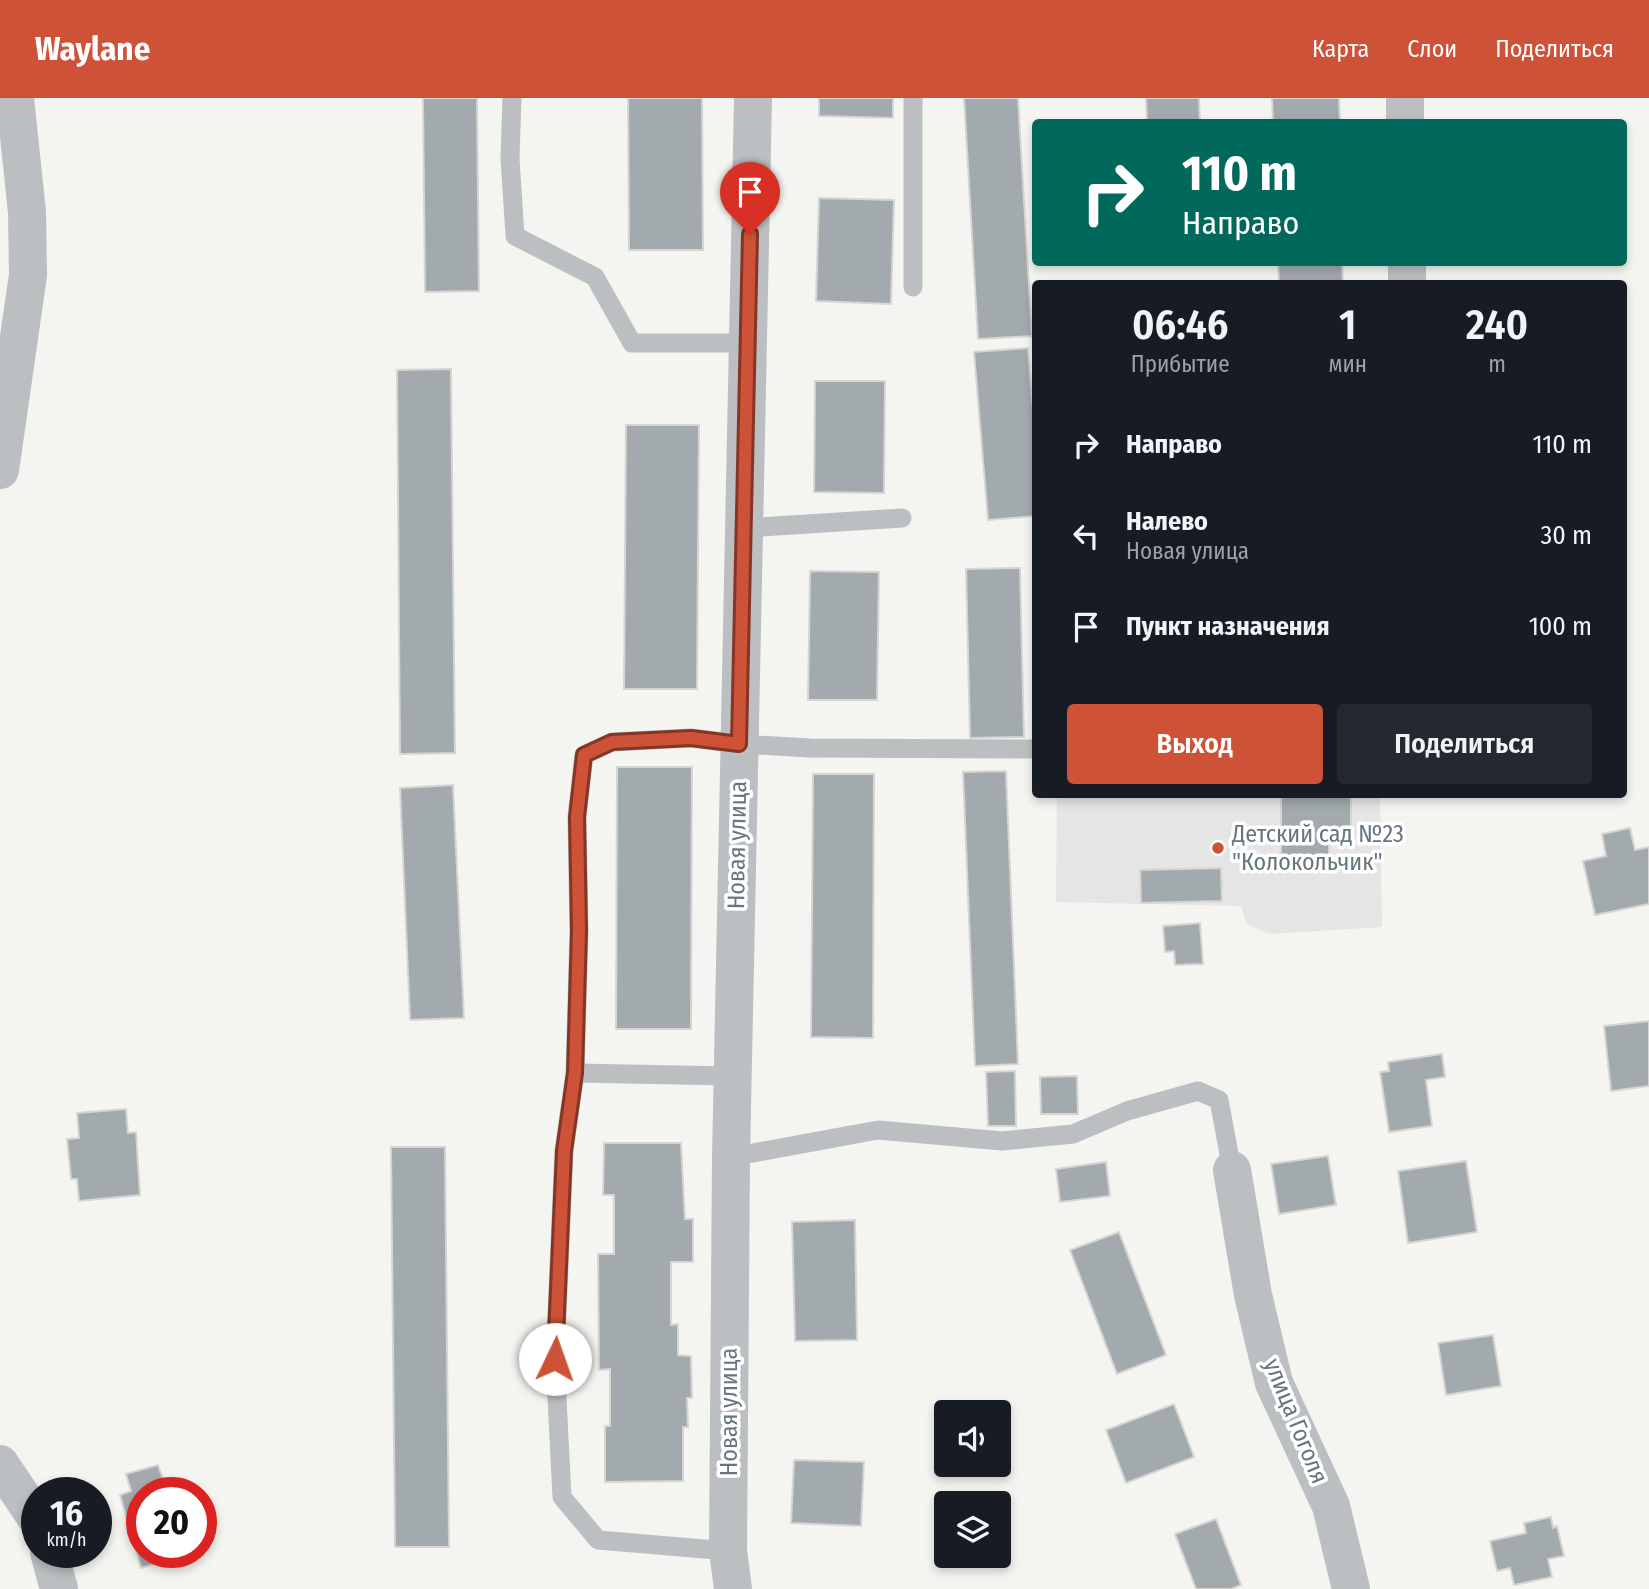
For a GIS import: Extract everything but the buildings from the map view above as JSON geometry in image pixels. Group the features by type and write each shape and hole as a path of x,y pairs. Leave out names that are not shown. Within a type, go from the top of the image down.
{"street":[{"path":"0,470 29,275 27,212 15,98"},
{"name":"Новая улица","path":"733,1589 728,1550 731,1157 753,98"},
{"path":"1405,98 1405,119"},
{"name":"улица Гоголя","path":"1231,1170 1254,1295 1274,1383 1331,1506 1351,1589"},
{"path":"0,1464 21,1495"},
{"path":"54,1568 59,1589"}],"lane":[{"path":"512,98 510,158 515,236 595,277 632,343 748,343"},
{"path":"913,98 913,287"},
{"path":"744,528 902,518"},
{"path":"728,1550 598,1540 562,1497 555,1359 564,1151 575,1073 579,931 577,817 584,755 612,742 691,738 810,748 1032,749"},
{"path":"575,1073 733,1076"},
{"path":"731,1157 878,1130 1002,1141 1073,1134 1127,1111 1198,1091 1219,1100 1231,1170"}],"shaded area":[{"name":"Детский сад №23 \"Колокольчик\"","path":"1057,798 1380,798 1382,927 1268,934 1246,923 1241,906 1056,902"}],"place":[{"name":"Детский сад №23 \"Колокольчик\"","path":"1218,848"}],"route":[{"path":"555,1359 564,1151 575,1073 579,931 577,817 584,755 612,742 691,738 739,744 750,234"}]}
